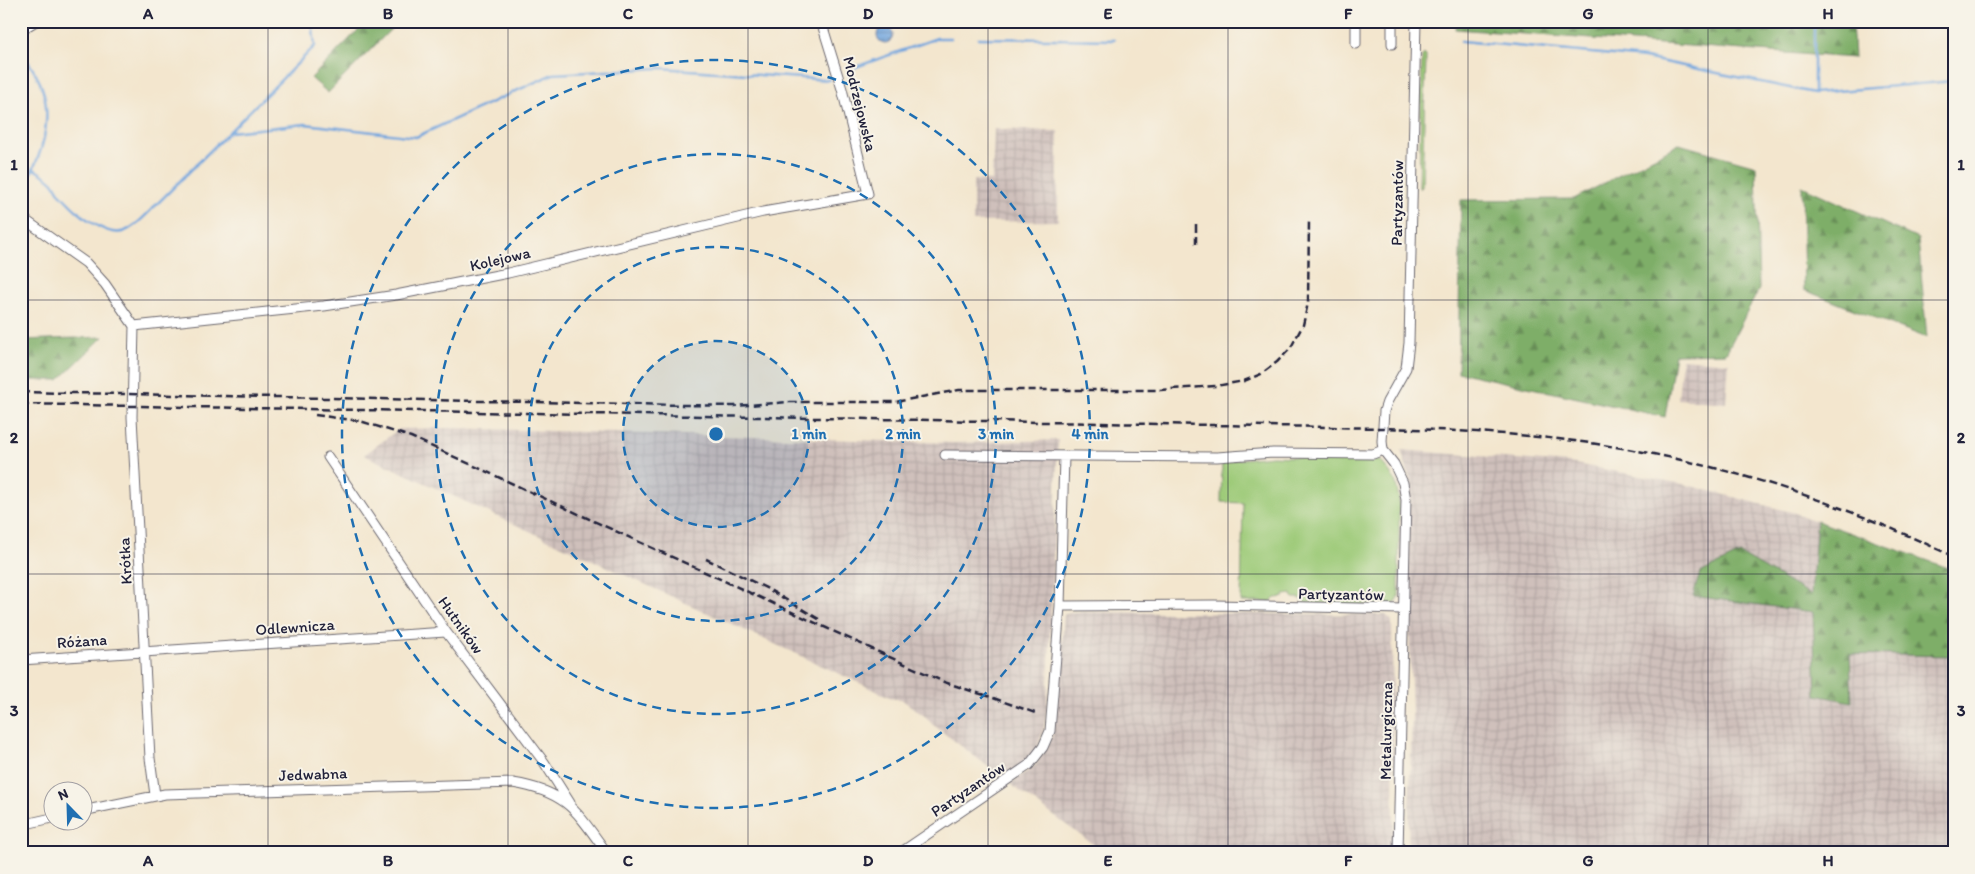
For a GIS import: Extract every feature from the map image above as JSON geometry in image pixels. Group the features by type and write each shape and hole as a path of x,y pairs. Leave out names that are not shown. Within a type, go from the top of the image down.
{"street":[{"path":"21,30 36,21"},
{"name":"Modrzejowska","path":"822,21 842,89 868,194"},
{"path":"1356,21 1356,44"},
{"path":"1392,21 1392,44"},
{"name":"Partyzantów","path":"900,853 1029,765 1042,747 1050,731 1060,606 1403,609 1406,500 1403,483 1394,464 1383,450 1384,411 1406,368 1409,343 1416,21"},
{"name":"Kolejowa","path":"134,326 324,306 396,295 508,273 763,212 868,194"},
{"path":"21,217 92,269 105,284 134,326"},
{"name":"Krótka","path":"134,326 132,417 150,758 155,796"},
{"path":"945,455 1217,457 1273,453 1373,454 1383,450"},
{"path":"1060,606 1064,456"},
{"name":"Hutników","path":"328,457 446,632 544,762 573,808"},
{"name":"Metalurgiczna","path":"1398,853 1403,609"},
{"name":"Odlewnicza","path":"145,652 446,632"},
{"name":"Różana","path":"21,660 145,652"},
{"name":"Jedwabna","path":"92,809 155,796 504,783 524,785 545,791 561,798 573,808"},
{"path":"573,808 607,853"},
{"path":"21,825 42,820"}],"shaded area":[{"path":"994,129 1058,131 1058,221 973,222 973,180 992,181"},
{"path":"1682,359 1729,363 1726,403 1678,399"},
{"path":"450,428 955,443 1058,440 1047,706 1044,727 1037,749 1017,769 1003,779 901,699 894,699 364,455 399,429"},
{"path":"1401,450 1570,463 1683,484 1795,513 1919,561 1954,580 1954,853 1408,853 1412,714 1408,590 1410,479"},
{"path":"1069,612 1386,615 1392,621 1394,853 1105,853 1010,784 1036,765 1052,739 1057,706 1064,615"}],"green space":[{"path":"367,21 399,21 328,93 311,78"},
{"path":"1456,21 1852,21 1854,58 1455,29"},
{"path":"1424,54 1426,56 1422,187 1420,189 1422,57"},
{"path":"1679,144 1756,166 1759,289 1726,353 1675,354 1665,417 1458,372 1461,200 1574,199"},
{"path":"1802,186 1918,239 1927,338 1804,290"},
{"path":"103,337 59,380 21,380 21,340"},
{"path":"1273,456 1381,461 1395,480 1399,498 1399,596 1397,602 1390,605 1305,603 1300,598 1293,598 1292,594 1275,598 1271,602 1241,602 1243,503 1221,502 1222,461"},
{"path":"1817,521 1954,570 1954,656 1850,654 1852,702 1816,695 1813,612 1693,596 1700,573 1740,554 1811,595"}],"water":[{"path":"882,27 888,27 893,32 891,41 882,43 877,38 877,32"}],"waterway":[{"path":"34,169 51,181 62,196 92,223 109,231 117,232 129,229 144,217 315,46 312,21"},
{"path":"1814,21 1814,92"},
{"path":"853,68 937,38 951,38"},
{"path":"978,38 1114,40"},
{"path":"1461,41 1645,58 1814,93 1954,81"},
{"path":"21,51 40,83 46,108 46,128 38,158 21,186"},
{"path":"230,132 305,124 416,137 553,74 660,68 830,80"}],"railway":[{"path":"1196,220 1196,244"},
{"path":"21,392 735,406 789,402 895,402 959,390 1159,390 1216,386 1244,381 1261,374 1290,349 1303,325 1308,303 1309,220"},
{"path":"21,404 1383,428 1503,434 1551,438 1624,448 1722,470 1817,499 1909,536 1954,557"},
{"path":"315,415 360,421 411,437 944,682 987,696"},
{"path":"706,559 768,589 822,621"},
{"path":"982,694 1038,714"}]}
